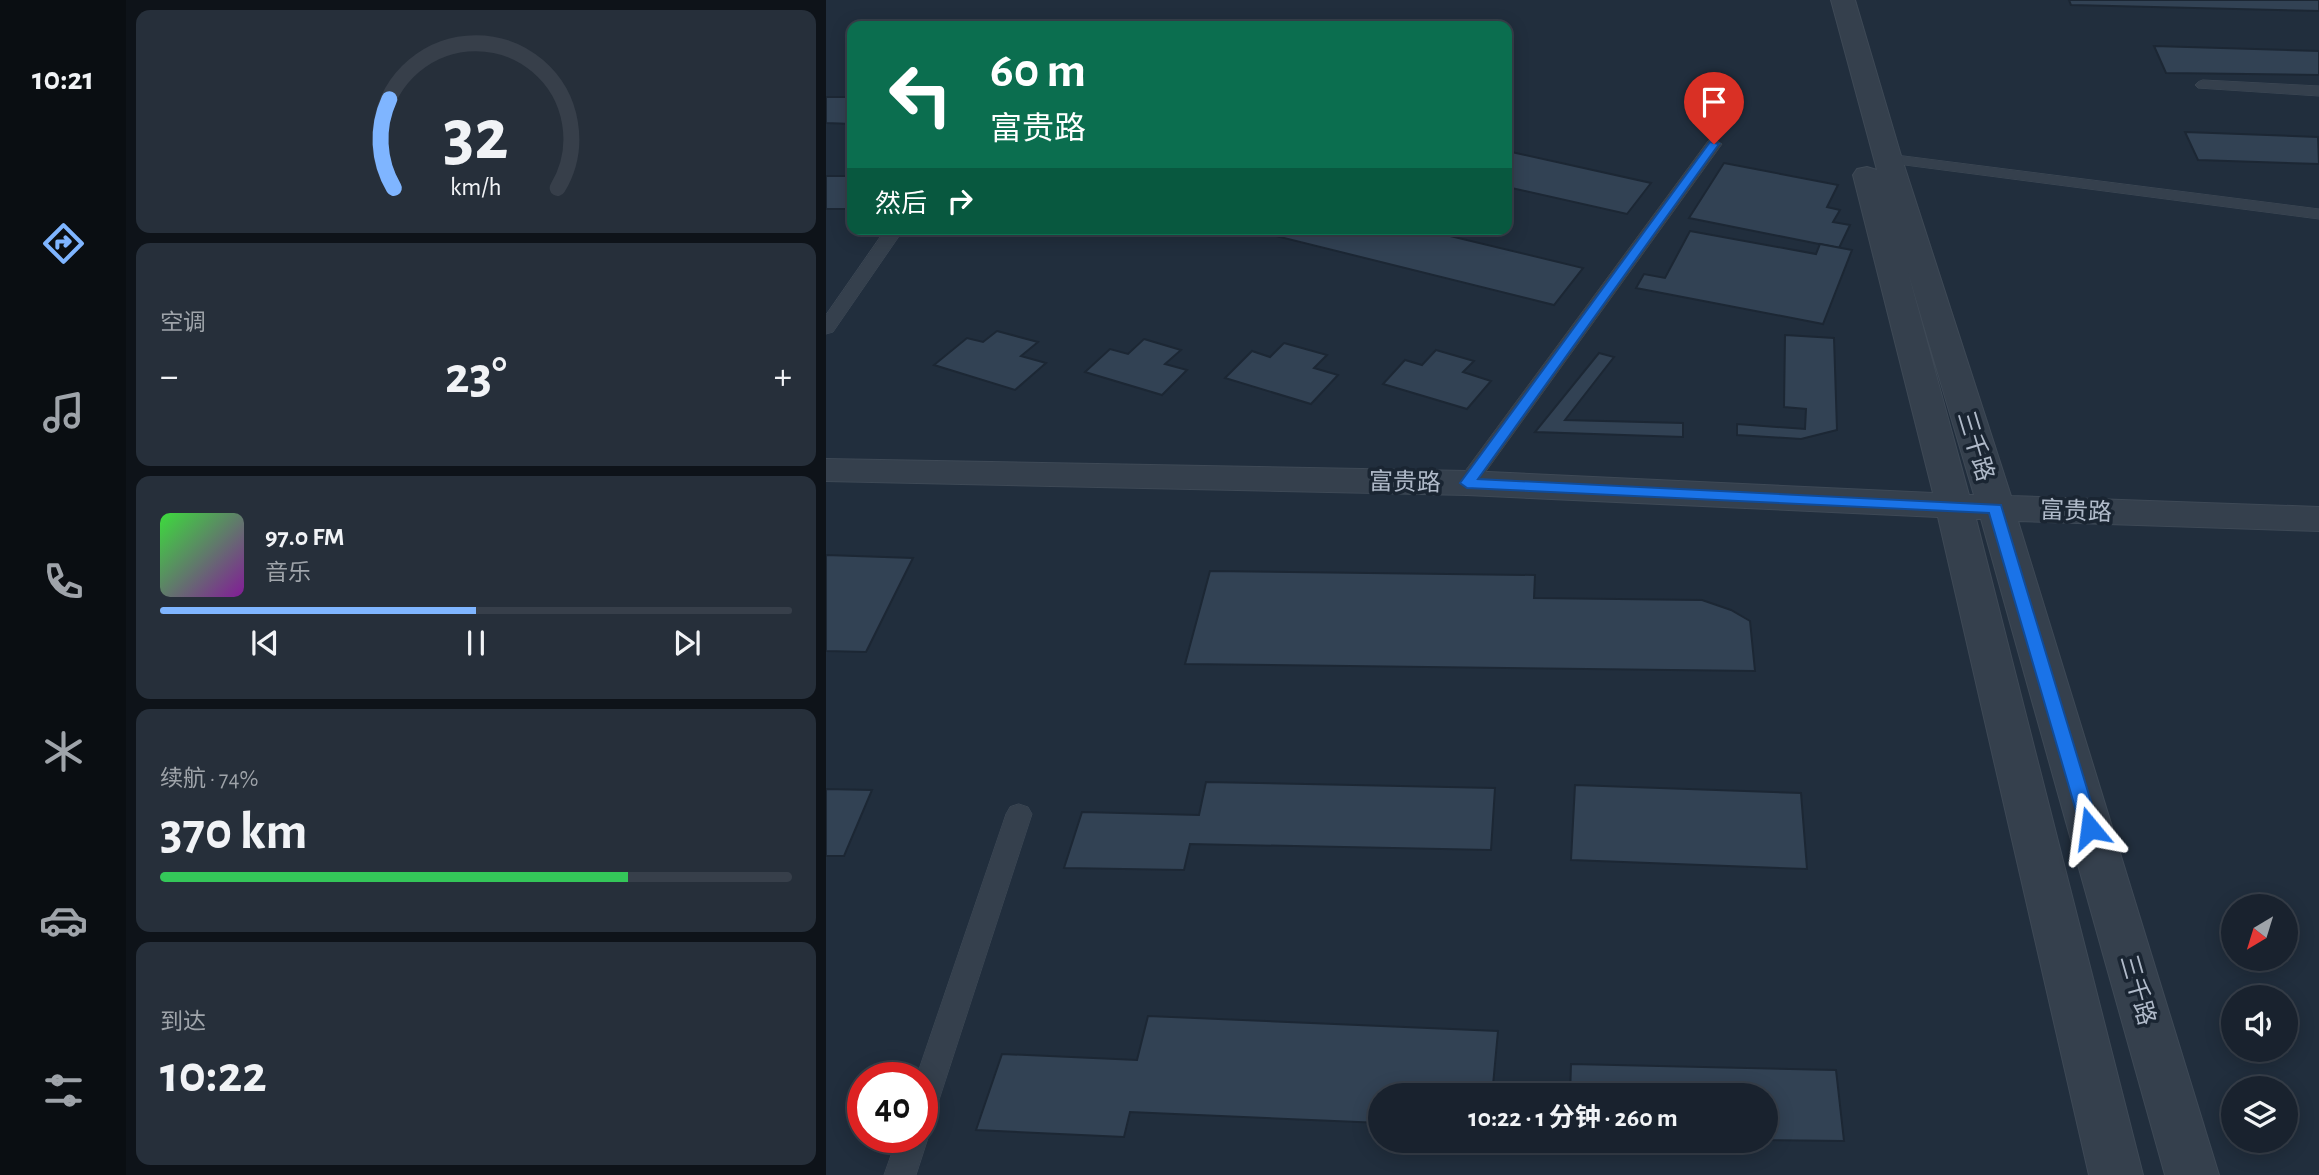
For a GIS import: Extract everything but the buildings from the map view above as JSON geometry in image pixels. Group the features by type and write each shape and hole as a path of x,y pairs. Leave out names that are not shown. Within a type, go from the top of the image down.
{"street":[{"name":"三千路","path":"1821,0 1954,506 2116,1175"},
{"name":"三千路","path":"1843,0 1888,159 1996,508 2192,1175"},
{"name":"富贵路","path":"826,470 1467,483 1996,508 2319,519"}],"lane":[{"path":"2203,85 2319,91"},
{"path":"1467,483 1714,144"},
{"path":"1888,159 2319,214"},
{"path":"826,328 891,235"},
{"path":"937,1062 1019,814"},
{"path":"900,1175 907,1153"}],"route":[{"path":"1714,144 1467,483 1996,508 2090,828"}]}
